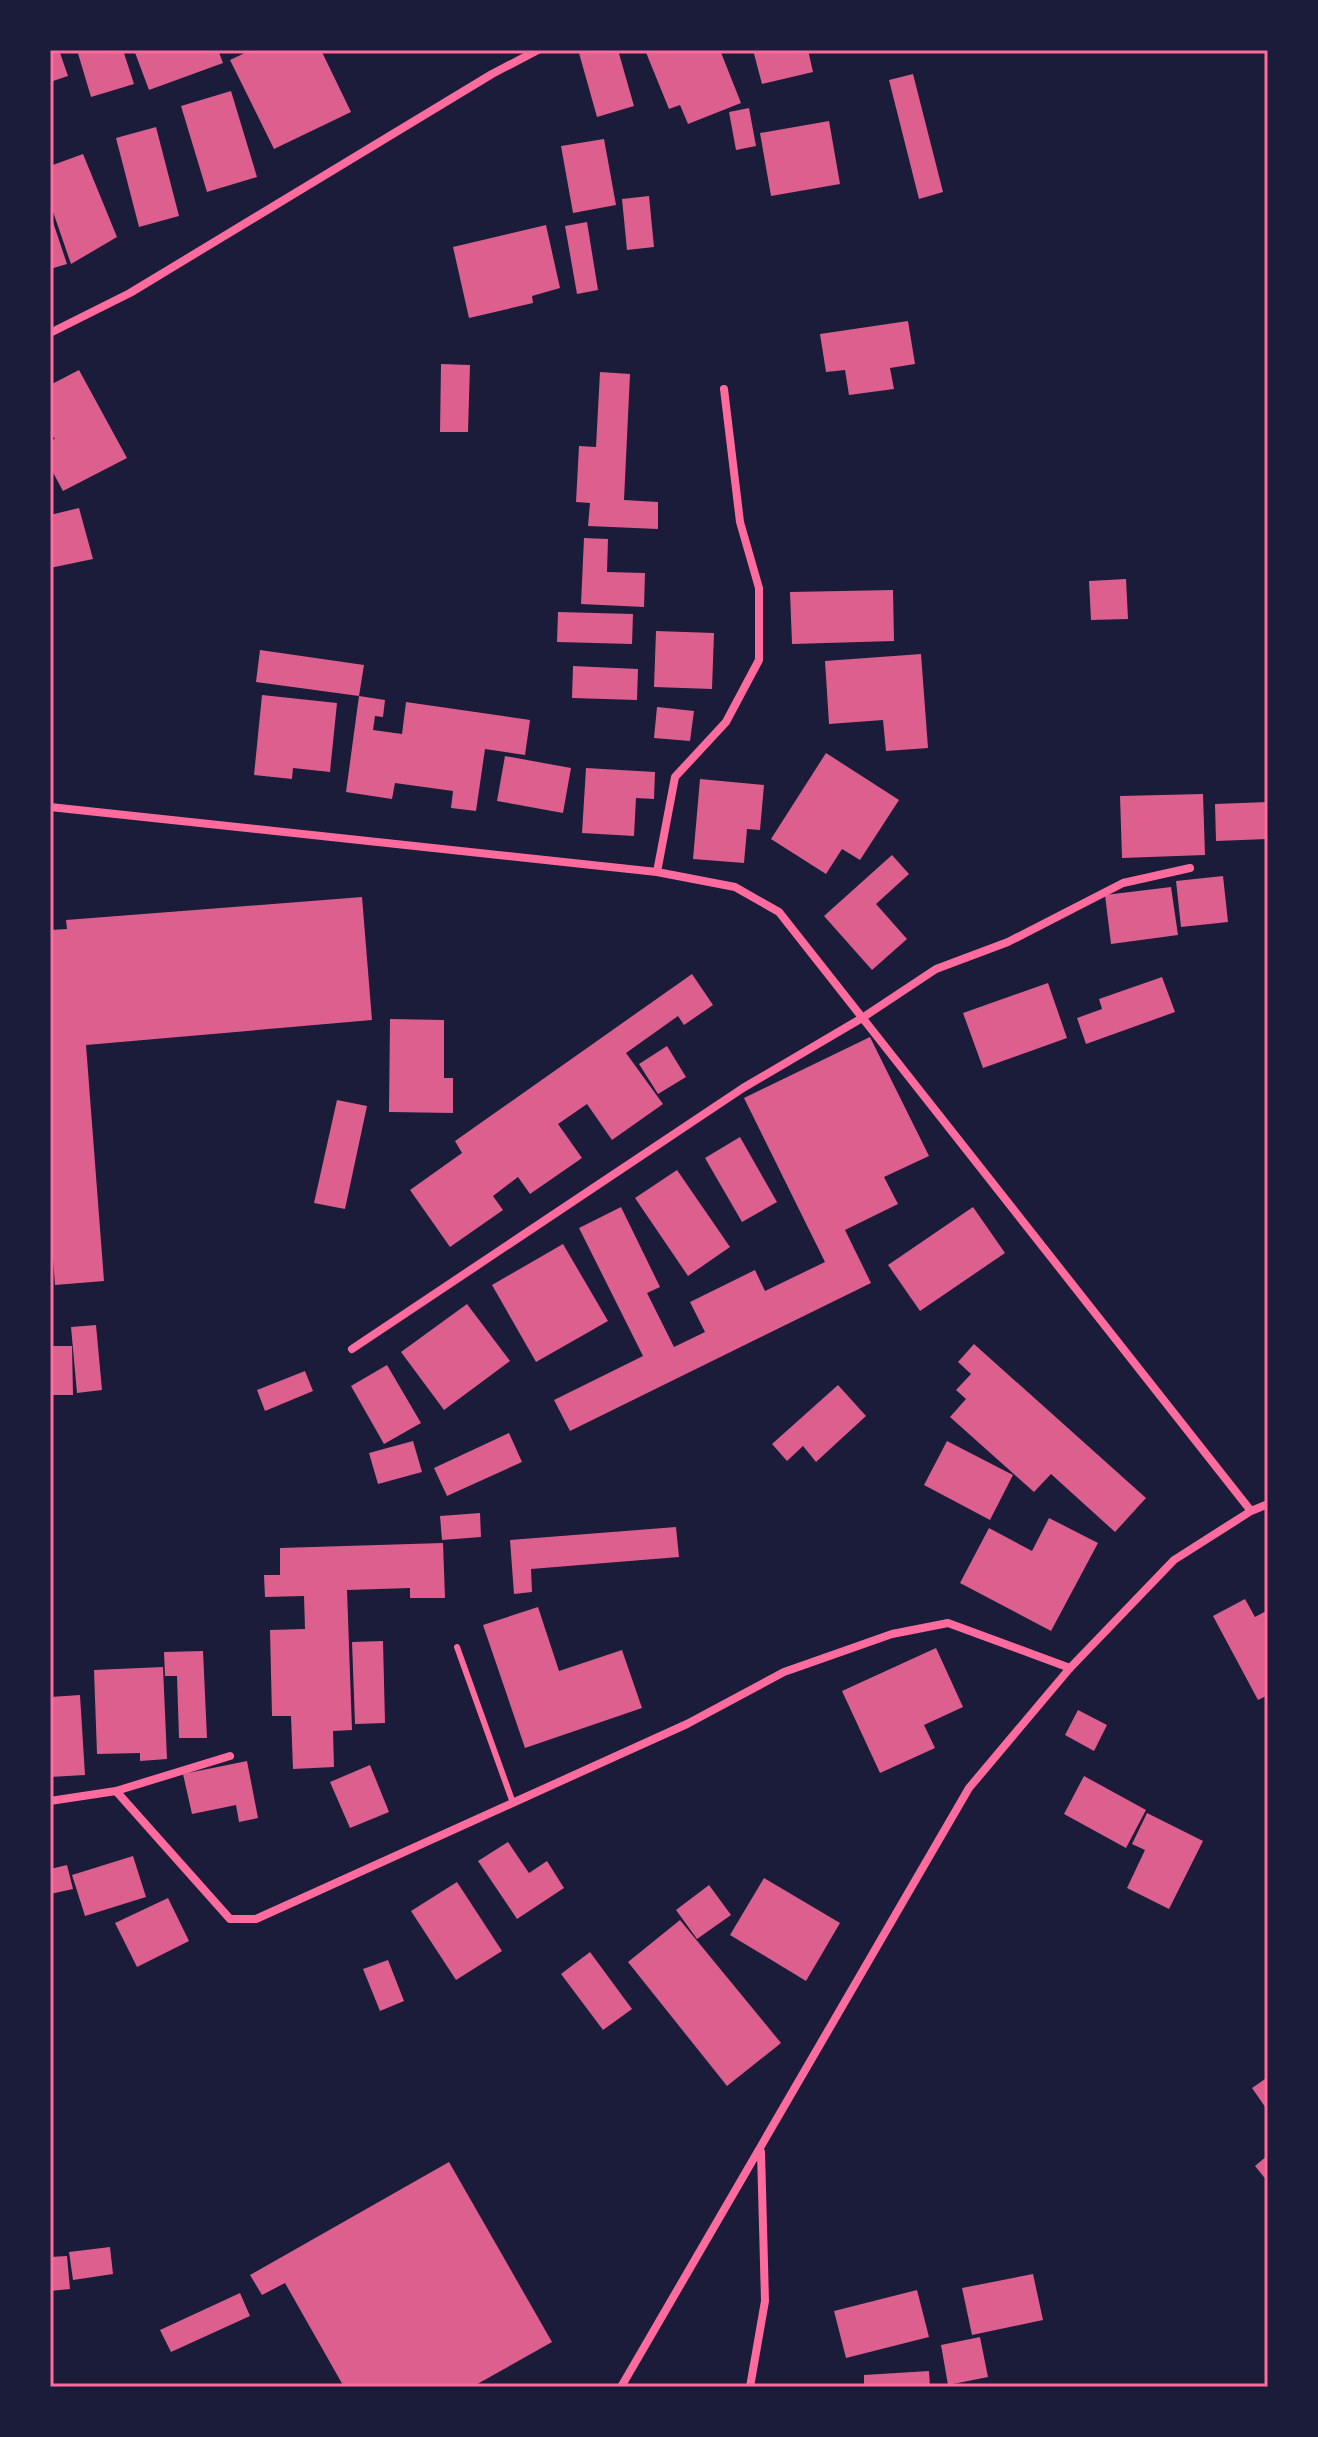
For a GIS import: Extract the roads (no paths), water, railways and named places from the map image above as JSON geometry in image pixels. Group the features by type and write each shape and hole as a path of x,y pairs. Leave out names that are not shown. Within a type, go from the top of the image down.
{"street":[{"path":"50,333 130,293 492,74 538,50"},
{"path":"657,872 675,777 726,722 759,660 759,588 740,522 724,389"},
{"path":"50,807 657,872 735,887 779,912 1251,1511"},
{"path":"352,1349 743,1088 862,1018 936,969 1008,942 1123,883 1190,868"},
{"path":"621,2387 761,2151 969,1788 1070,1668 1174,1560 1251,1511 1268,1504"},
{"path":"116,1791 230,1919 256,1919 687,1724 784,1672 892,1634 948,1623 1070,1668"},
{"path":"50,1801 116,1791 230,1756"},
{"path":"750,2387 765,2301 761,2151"}],"lane":[{"path":"457,1647 513,1803"}]}
